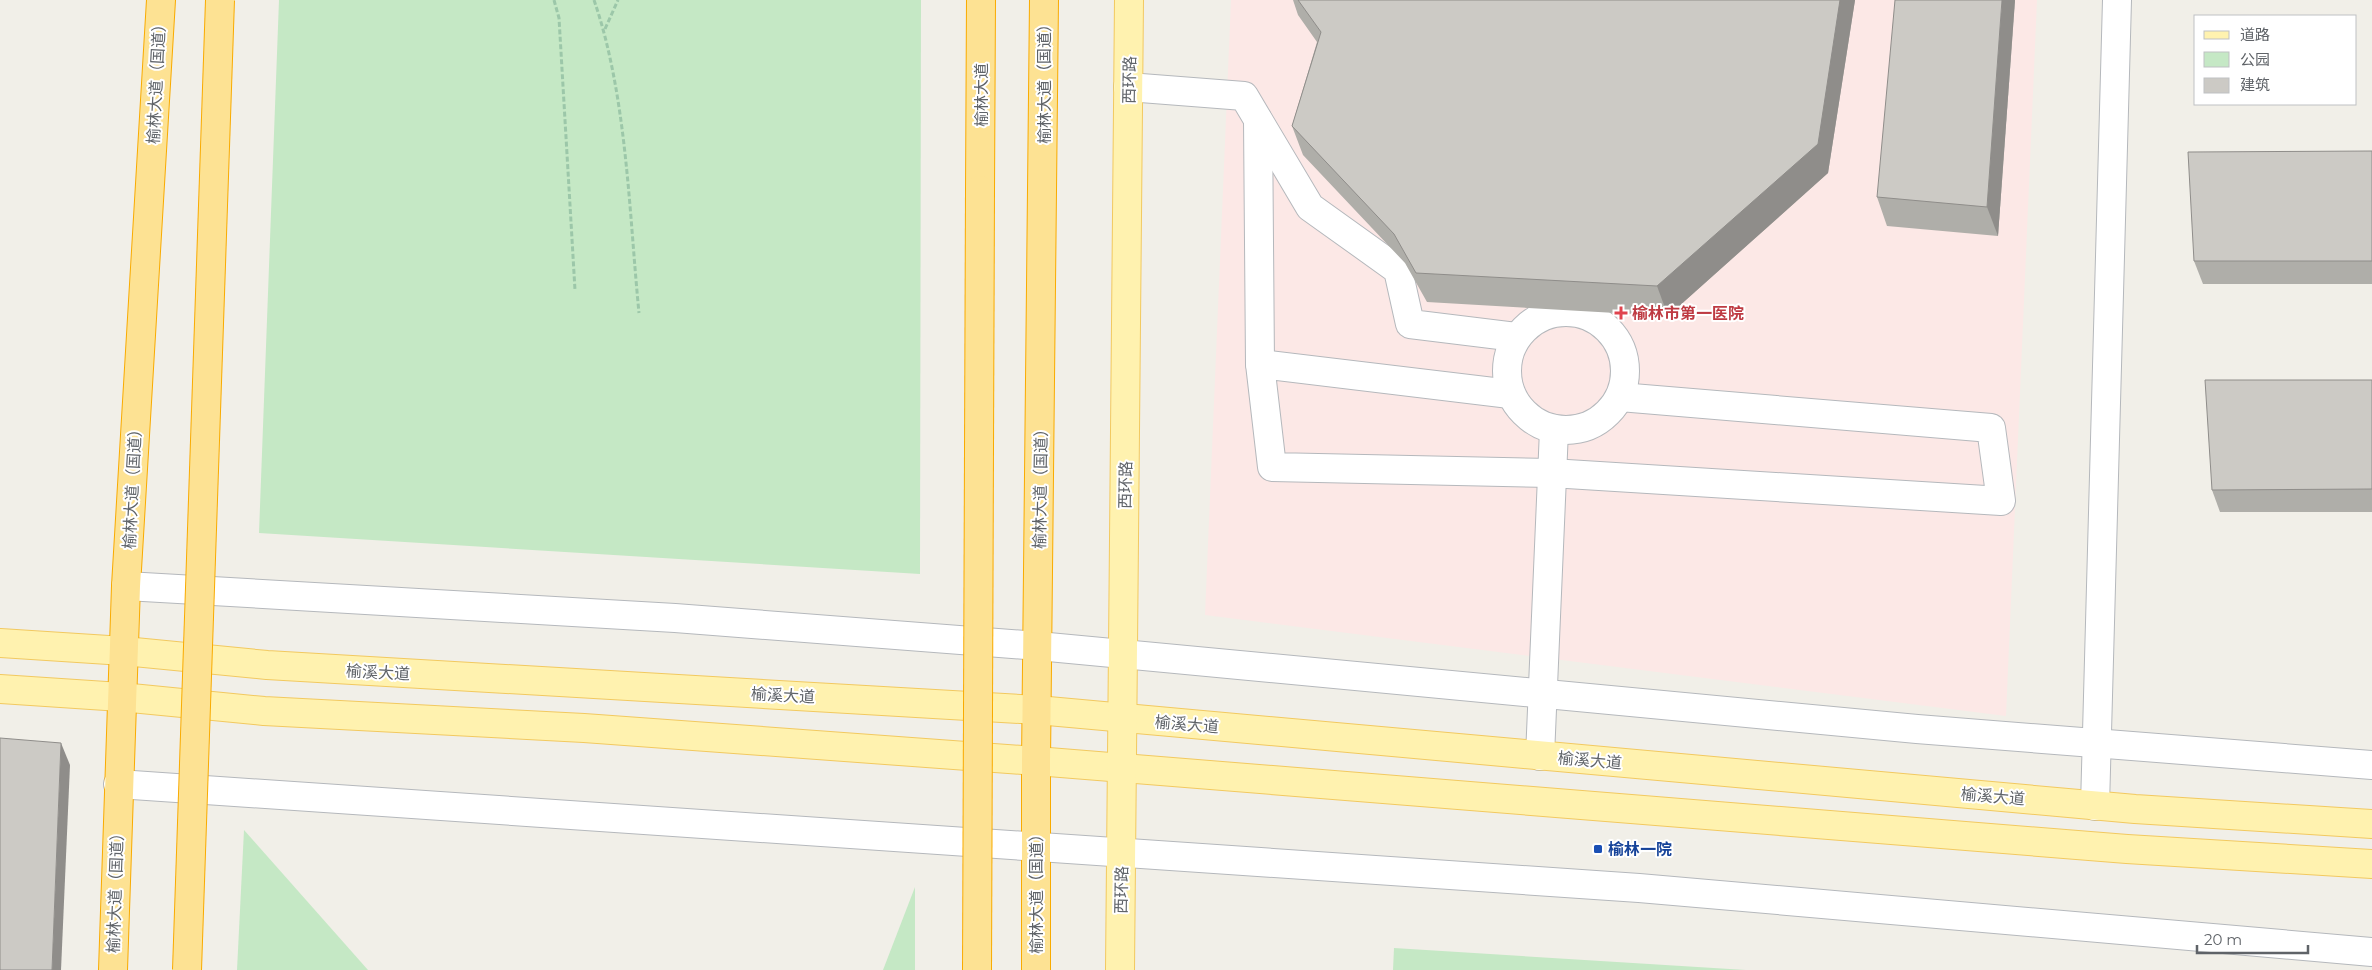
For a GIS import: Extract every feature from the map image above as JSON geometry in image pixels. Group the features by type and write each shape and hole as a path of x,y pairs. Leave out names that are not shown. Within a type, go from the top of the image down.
{"highway":[{"name":"榆林大道（国道）","path":"113,970 126,586 160,0"},
{"path":"187,970 220,0"},
{"name":"榆林大道","path":"977,970 981,0"},
{"name":"榆林大道（国道）","path":"1036,970 1036,761 1044,0"}],"main road":[{"name":"西环路","path":"1120,970 1130,0"},
{"name":"榆溪大道","path":"0,644 124,651 267,665 1037,710 2095,806 2372,824"},
{"path":"0,689 122,697 264,711 584,728 1036,761 2127,849 2372,864"}],"street":[{"path":"2095,806 2117,0"},
{"path":"1128,88 1244,96 1310,207 1398,270 1410,324 1516,337"},
{"path":"1258,118 1260,364 1272,467 1551,473 2001,501 1991,428 1620,397"},
{"path":"1567,311 1586,315 1604,325 1617,339 1625,358 1626,378 1620,397 1609,413 1593,425 1574,430 1554,430 1536,423 1520,410 1510,394 1506,374 1508,355 1516,337 1530,323 1548,314 1567,311"},
{"path":"1260,364 1510,394"},
{"path":"1540,756 1554,430"},
{"path":"126,586 675,618 1123,652 1917,729 2372,765"},
{"path":"118,784 1639,888 2372,952"}],"path":[{"path":"554,0 560,18 575,290"},
{"path":"594,0 604,29 621,126 639,313"},
{"path":"604,29 618,0"}],"shaded area":[{"name":"榆林市第一医院","path":"1231,0 2037,0 2006,716 1205,615"}],"green space":[{"path":"279,0 921,0 920,574 259,533"},
{"path":"244,830 368,970 237,970"},
{"path":"915,887 915,970 883,970"},
{"path":"1394,948 1746,970 1393,970"}],"building":[{"path":"1298,0 1840,0 1818,144 1657,286 1416,273 1394,234 1292,126 1321,32"},
{"path":"1895,0 2002,0 1987,207 1877,197"},
{"path":"2372,151 2372,261 2194,261 2188,152"},
{"path":"2205,380 2372,380 2372,489 2212,490"},
{"path":"0,738 61,743 52,970 0,970"}],"place":[{"name":"榆林市第一医院","path":"1621,313"},
{"name":"榆林一院","path":"1598,849"}]}
